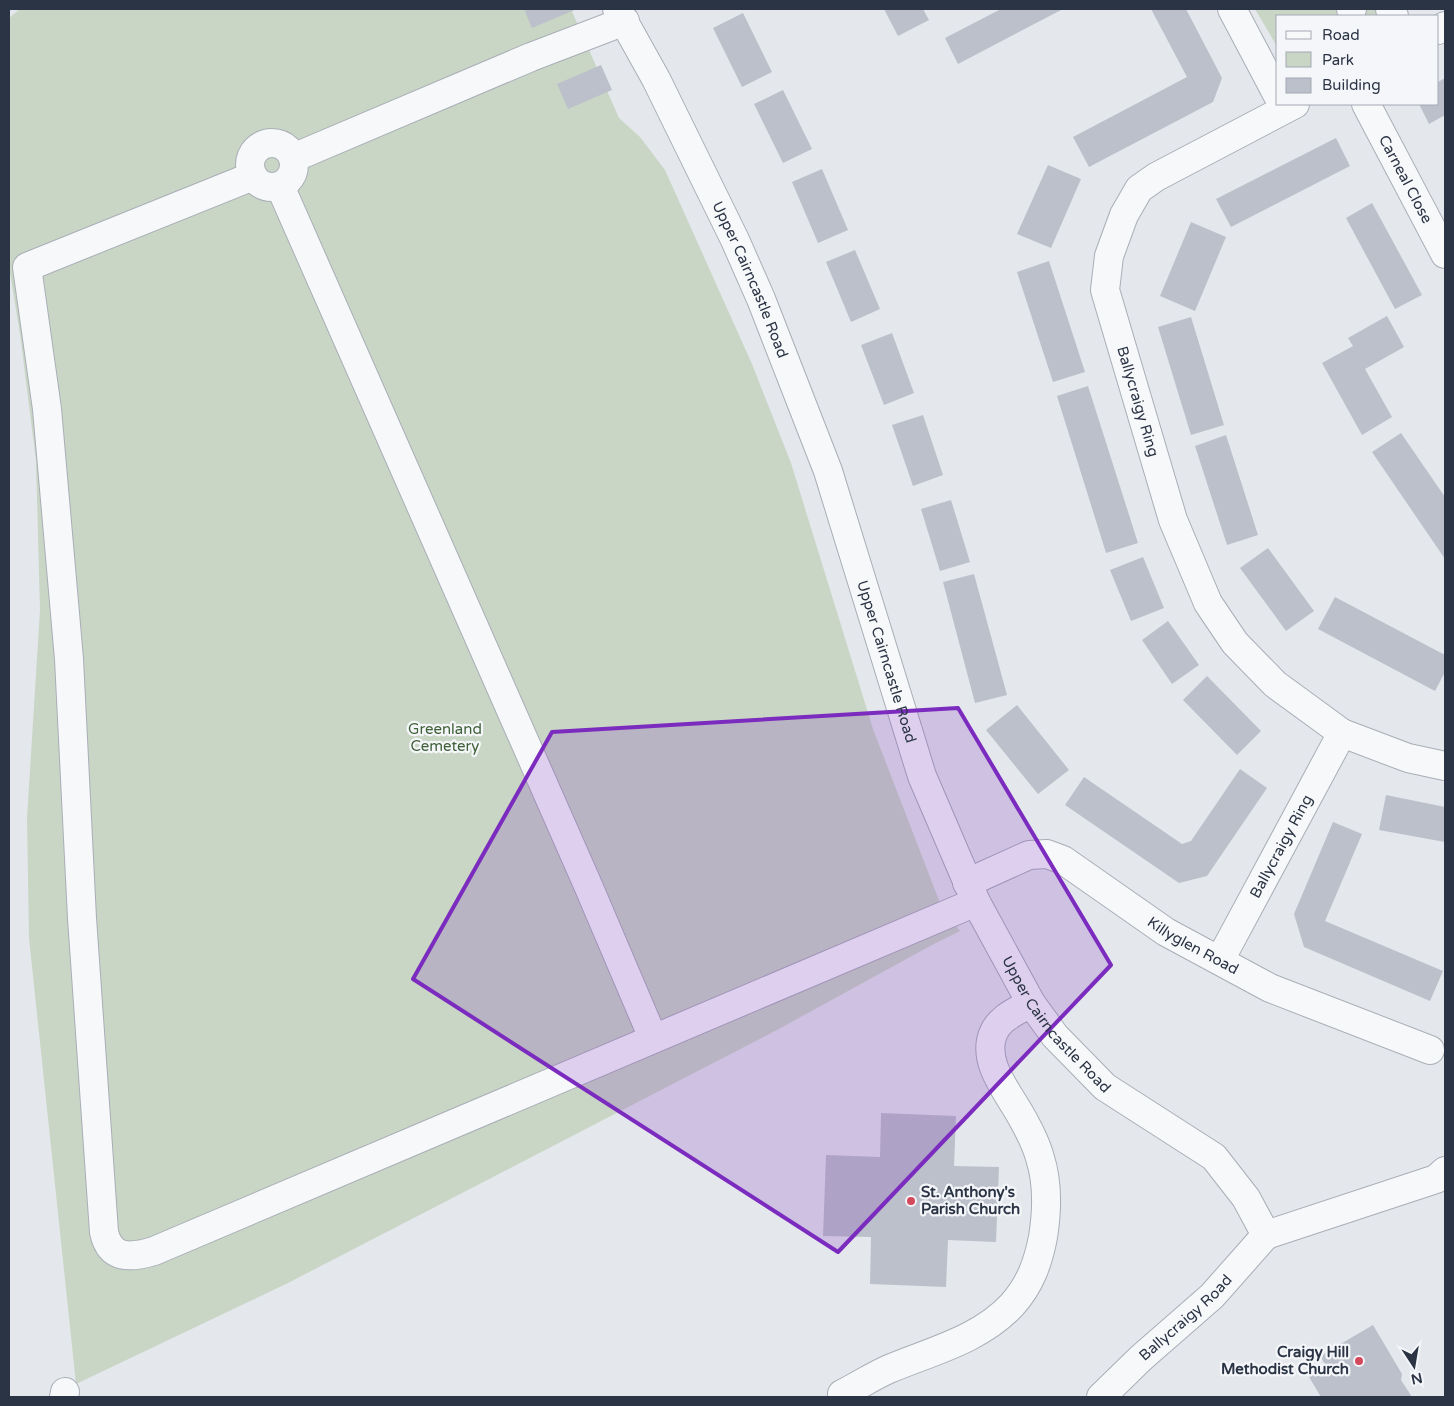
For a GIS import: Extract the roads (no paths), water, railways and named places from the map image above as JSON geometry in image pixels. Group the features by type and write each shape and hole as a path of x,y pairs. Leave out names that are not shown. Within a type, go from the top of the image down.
{"street":[{"path":"1232,9 1276,87"},
{"path":"293,158 531,57 621,15"},
{"name":"Upper Cairncastle Road","path":"621,15 656,80 703,175 765,308 828,471 922,776 972,892 1031,1003 1055,1036 1105,1087 1214,1157 1246,1198 1266,1235"},
{"name":"Ballycraigy Ring","path":"1282,105 1156,177 1139,189 1124,215 1109,256 1105,290 1173,520 1208,603 1235,643 1274,684 1342,733 1408,758 1445,766"},
{"name":"Carneal Close","path":"1367,105 1445,254"},
{"path":"271,143 285,147 293,158 295,164 291,178 280,186 274,188 262,185 253,176 250,161 258,148 265,144 271,143"},
{"name":"Killyglen Road","path":"253,176 27,267 47,409 69,659 82,918 104,1232 108,1244 115,1251 126,1256 138,1256 154,1251 653,1038 972,892 1029,855 1040,853 1053,855 1073,866 1166,932 1270,988 1430,1050"},
{"path":"280,186 576,858 653,1038"},
{"name":"Ballycraigy Ring","path":"1220,960 1342,733"},
{"path":"842,1394 876,1375 965,1339 984,1328 1013,1304 1032,1277 1044,1233 1046,1212 1045,1177 1041,1159 1034,1142 999,1079 991,1045 994,1032 1002,1022 1031,1003"},
{"path":"1266,1235 1442,1183"},
{"name":"Ballycraigy Road","path":"1100,1397 1141,1358 1212,1296 1266,1235"}],"place":[{"name":"St. Anthony's Parish Church","path":"911,1201"},
{"name":"Craigy Hill Methodist Church","path":"1359,1361"}],"park label":[{"name":"Greenland Cemetery","path":"445,738"}]}
